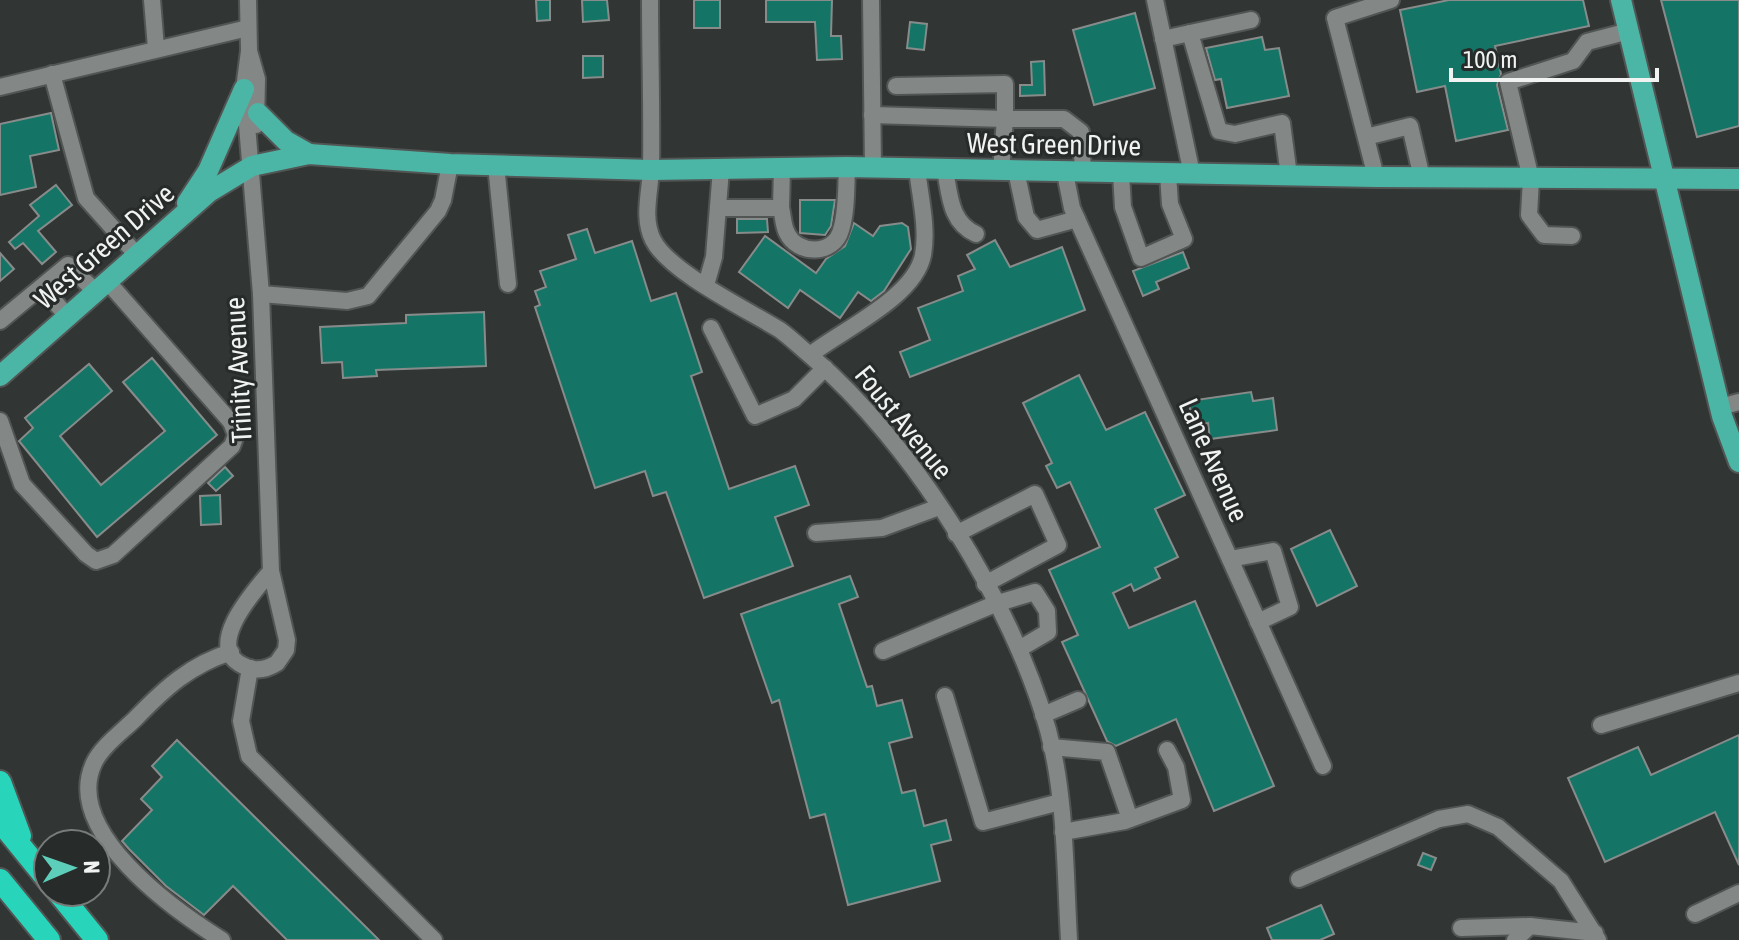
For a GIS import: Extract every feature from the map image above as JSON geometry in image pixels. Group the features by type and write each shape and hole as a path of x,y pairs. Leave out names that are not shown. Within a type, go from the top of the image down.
{"highway":[{"path":"0,782 25,852"},
{"path":"0,821 32,861"},
{"path":"0,880 49,940"},
{"path":"71,908 97,940"}],"main road":[{"path":"1621,0 1664,181 1729,405 1739,462"},
{"path":"178,216 208,171 244,89"},
{"path":"258,113 286,141 309,154"},
{"name":"West Green Drive","path":"0,376 178,216 252,166 309,154 450,164 651,170 847,167 1121,174 1664,181 1739,179"},
{"name":"West Green Drive","path":"252,166 285,169 368,157"}],"street":[{"name":"Trinity Avenue","path":"248,0 249,51 244,89 261,294 271,571 285,628 286,650 270,668 250,668"},
{"name":"Foust Avenue","path":"650,0 651,170 646,221 652,238 671,262 783,332 825,368 871,414 956,534 1019,649 1043,715 1060,802 1069,940"},
{"path":"871,0 873,168"},
{"path":"1155,0 1192,174"},
{"path":"1376,177 1335,18 1359,5 1391,0"},
{"path":"153,8 156,48"},
{"path":"1163,39 1251,20"},
{"path":"0,87 248,28"},
{"path":"1572,236 1551,237 1532,222 1528,206 1531,179 1508,82 1573,61 1587,42 1629,31"},
{"path":"1190,33 1216,127 1235,134 1282,123 1289,176"},
{"name":"Trinity Avenue","path":"249,51 257,79 258,113 252,166"},
{"path":"52,74 86,198 136,254"},
{"path":"896,86 1005,84 1009,171 1026,217 1037,230 1077,219"},
{"name":"Lane Avenue","path":"872,115 1064,119 1081,132 1074,173 1077,219 1323,766"},
{"path":"1366,137 1410,126 1422,178"},
{"path":"261,294 347,301 368,296 438,211 450,164"},
{"path":"496,165 508,284"},
{"path":"782,168 781,208 787,233 796,244 817,250 830,247 842,230 847,167"},
{"path":"706,285 714,257 721,169"},
{"path":"810,355 890,301 912,277 923,257 924,227 917,169"},
{"path":"945,170 957,219 962,227 976,234"},
{"path":"1121,174 1123,207 1141,258 1184,239 1170,204 1168,174"},
{"path":"718,208 781,208"},
{"path":"0,321 68,265 101,286 231,422 236,435 232,446 113,555 96,561 22,484 0,421"},
{"path":"42,287 67,316"},
{"path":"711,328 755,416 794,399 825,368"},
{"path":"956,534 1035,494 1058,545 985,584"},
{"path":"816,533 882,528 939,507"},
{"path":"1230,559 1273,551 1290,607 1258,622"},
{"path":"271,571 229,628 231,652 238,663 250,668 242,704 241,734 256,766 434,940"},
{"path":"883,651 995,604 1035,592 1047,611 1048,632 1019,649"},
{"path":"222,940 181,915 112,848 95,817 89,786 92,766 102,752 156,696 186,671 231,652"},
{"path":"1601,725 1739,683"},
{"path":"945,696 983,822 1060,802"},
{"path":"1043,715 1078,700"},
{"path":"1051,747 1107,752 1130,819"},
{"path":"1063,832 1130,819 1182,800 1176,767 1167,750"},
{"path":"1299,879 1439,819 1468,814 1498,827 1561,881 1596,936"},
{"path":"1695,914 1739,893"},
{"path":"1461,928 1530,926 1596,936"},
{"path":"1515,940 1530,926"}],"building":[{"path":"536,0 550,0 550,20 537,21"},
{"path":"582,0 607,0 609,20 583,22"},
{"path":"694,0 720,0 720,28 694,28"},
{"path":"766,0 832,0 831,36 841,36 842,59 817,60 815,22 766,22"},
{"path":"1449,0 1583,0 1589,26 1495,46 1501,74 1497,85 1508,130 1456,141 1445,86 1417,92 1400,10"},
{"path":"1661,0 1739,0 1739,126 1697,137"},
{"path":"1135,13 1155,88 1094,105 1073,30"},
{"path":"910,22 927,24 924,50 907,48"},
{"path":"1262,37 1265,50 1279,48 1289,96 1227,108 1221,79 1215,80 1206,48"},
{"path":"583,56 603,56 603,77 583,78"},
{"path":"1044,61 1045,95 1020,96 1020,85 1032,85 1031,62"},
{"path":"51,113 59,150 30,156 36,187 0,195 0,124"},
{"path":"56,185 72,205 38,231 56,252 42,264 23,243 15,249 9,242 39,216 30,205"},
{"path":"800,200 835,200 831,226 825,235 800,233"},
{"path":"737,219 767,219 768,232 737,233"},
{"path":"854,223 873,236 880,226 902,223 908,227 911,249 884,291 871,301 858,292 840,318 800,290 788,308 739,272 765,236 816,273 826,259 845,246"},
{"path":"587,229 595,253 632,241 651,301 676,293 702,372 691,376 729,489 795,466 809,505 775,517 793,566 704,598 666,492 653,496 645,471 595,488 535,307 540,305 535,291 546,287 540,271 576,259 568,235"},
{"path":"995,240 1010,267 1062,247 1085,310 910,377 900,352 930,340 918,308 963,291 958,276 975,269 967,255"},
{"path":"1183,252 1189,268 1156,282 1159,289 1143,296 1133,271"},
{"path":"0,253 14,269 0,281"},
{"path":"484,312 486,366 376,370 377,376 343,378 342,362 322,363 320,327 406,323 406,315"},
{"path":"152,358 217,435 97,537 19,441 33,428 25,418 89,364 112,391 60,436 101,485 165,431 123,382"},
{"path":"1079,375 1106,430 1145,412 1185,495 1155,509 1178,557 1155,568 1160,578 1134,591 1131,584 1113,593 1129,628 1195,601 1274,786 1214,811 1176,719 1116,746 1107,741 1062,642 1078,635 1049,570 1100,547 1070,482 1057,488 1046,466 1052,463 1023,403"},
{"path":"1251,392 1253,401 1273,398 1277,430 1210,439 1208,423 1192,426 1189,401"},
{"path":"225,467 233,476 216,491 208,483"},
{"path":"220,495 221,524 201,525 200,496"},
{"path":"1330,530 1357,586 1317,606 1291,549"},
{"path":"850,576 858,597 839,604 867,687 872,686 877,706 902,700 912,737 889,743 902,793 915,790 924,826 946,820 951,840 931,845 940,881 848,905 825,814 810,818 779,700 772,703 741,614"},
{"path":"1739,735 1739,865 1715,812 1605,862 1568,778 1638,747 1651,775"},
{"path":"177,740 379,940 287,940 233,886 204,915 166,886 122,841 152,810 141,799 162,777 152,766"},
{"path":"1423,853 1436,858 1431,870 1418,865"},
{"path":"1321,905 1334,934 1320,940 1272,940 1267,928"}]}
